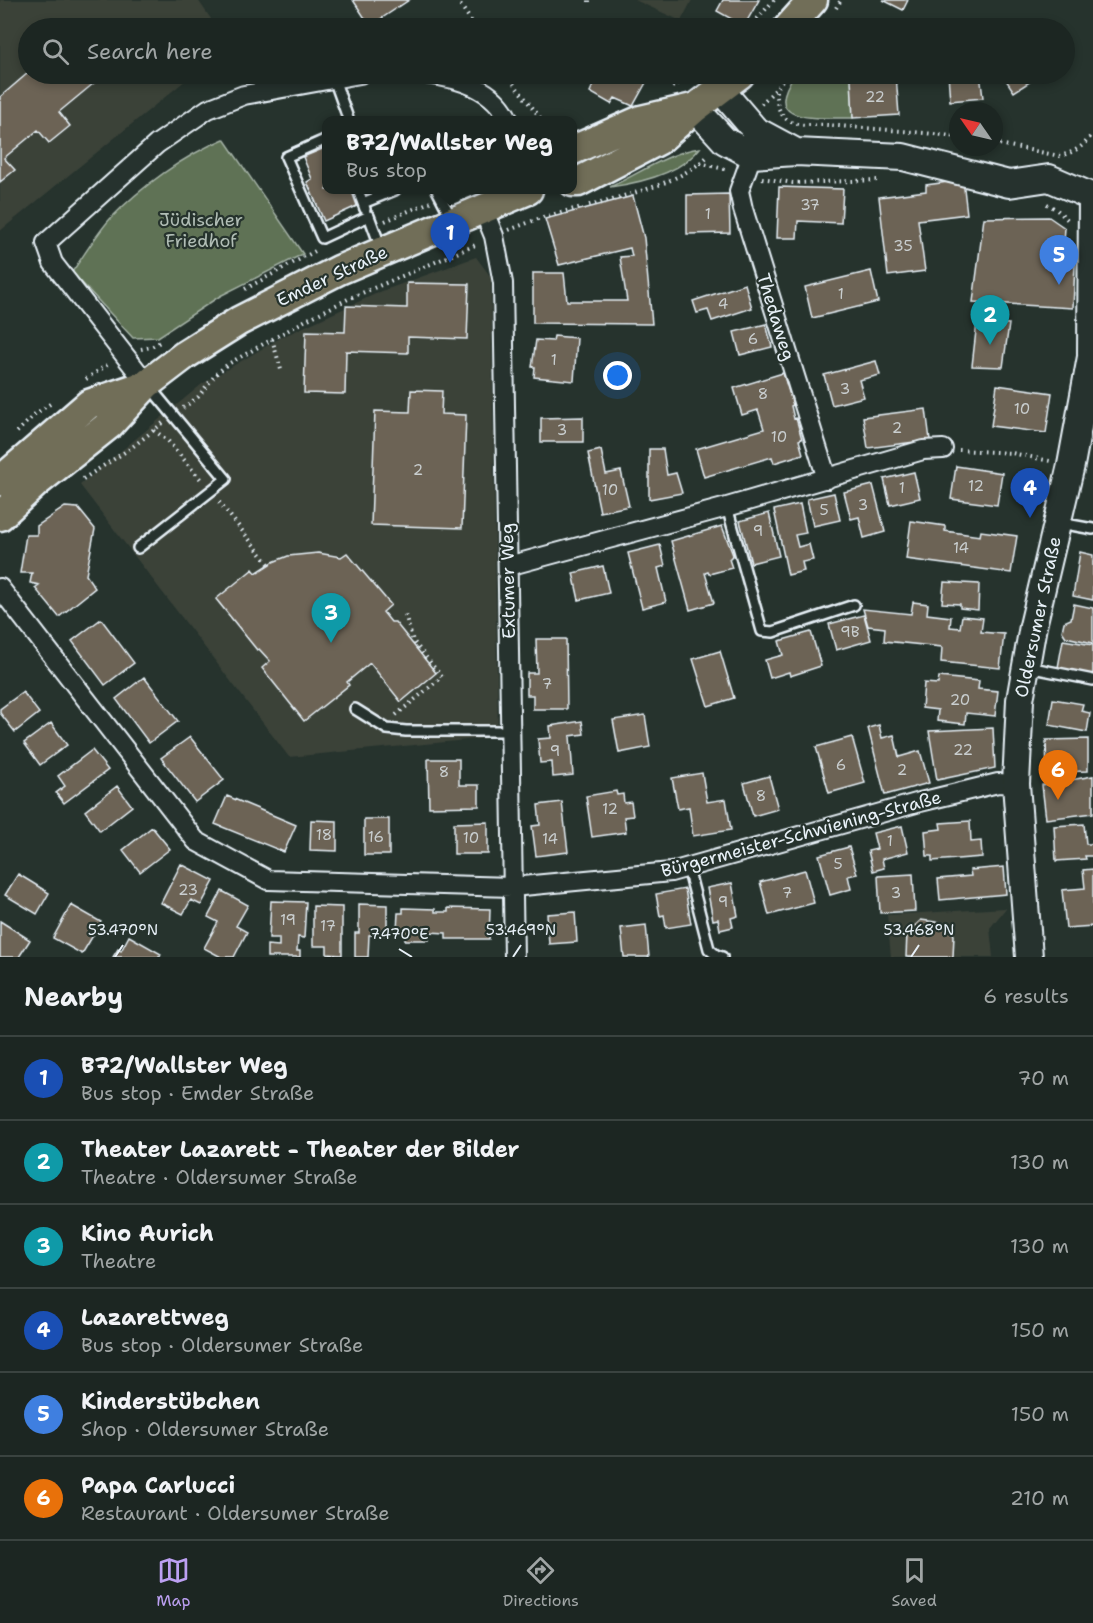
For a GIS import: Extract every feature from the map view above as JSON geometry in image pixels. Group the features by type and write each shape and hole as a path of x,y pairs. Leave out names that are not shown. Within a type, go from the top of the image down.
{"main road":[{"path":"797,18 813,0"},
{"path":"577,182 659,140 726,84"},
{"path":"731,84 746,120 755,130 796,152"},
{"path":"695,108 748,165 796,152 903,157 1009,184 1048,178 1093,195"},
{"path":"577,148 641,120 695,108"},
{"name":"Emder Straße","path":"0,516 37,482 110,424 147,384 185,355 239,321 298,290 382,251 516,194"},
{"name":"Oldersumer Straße","path":"1029,957 1016,784 1020,700 1033,626 1071,465 1092,349 1093,195"},
{"name":"Emder Straße","path":"0,481 89,404 147,384"}],"street":[{"path":"147,384 53,263 46,243 157,144 208,109 244,95 306,84"},
{"path":"470,84 487,92 507,116"},
{"name":"Thedaweg","path":"748,165 739,191 742,209 827,479"},
{"name":"Extumer Weg","path":"483,208 494,236 503,283 514,957"},
{"path":"508,566 727,507 923,450 943,449"},
{"name":"Bürgermeister-Schwiening-Straße","path":"0,588 196,841 268,880 512,887 671,872 920,802 998,783 1016,784"}],"lane":[{"path":"336,84 348,116"},
{"path":"322,141 286,157 322,238 369,216"},
{"path":"360,194 382,251"},
{"path":"363,203 383,194"},
{"path":"440,194 453,221"},
{"path":"138,548 225,479 147,384"},
{"path":"727,507 762,631 773,632 854,605"},
{"path":"1058,522 1093,529"},
{"path":"1026,667 1093,680"},
{"path":"355,709 387,729 510,731"},
{"path":"688,868 709,949 712,953 722,957"}],"path":[{"path":"457,0 469,18"},
{"path":"758,18 774,0"},
{"path":"514,84 540,116"},
{"path":"746,120 780,84"},
{"path":"776,90 777,106 781,113 786,118 800,124 949,136"},
{"path":"1003,145 1060,156 1069,154 1086,143 1090,137 1093,138"},
{"path":"75,484 131,448 198,397 216,374 228,364 350,297 543,217 650,189 700,163 725,141"},
{"path":"700,163 748,165 793,183 889,180"},
{"path":"1038,200 1067,218 1074,229"},
{"path":"272,339 282,373"},
{"path":"943,449 1012,453 1071,465"},
{"path":"382,727 442,677 413,641 405,614"}],"shaded area":[{"path":"0,0 198,0 210,18 18,18 18,84 181,84 0,231"},
{"path":"635,0 692,0 683,18 674,18"},
{"path":"476,257 491,277 498,737 289,757 80,485 202,384 282,337 382,291"},
{"path":"1006,908 990,928 993,957 891,957 887,915"}],"green space":[{"path":"790,84 851,84 853,118 798,115 789,111 784,103"},
{"name":"Jüdischer Friedhof","path":"224,139 303,254 220,296 158,337 133,338 72,272 105,225 135,195 178,163"},
{"path":"700,148 692,157 671,170 634,183 610,187 666,158"}],"building":[{"path":"353,0 409,0 382,18 365,18"},
{"path":"723,0 759,0 749,18 730,18 717,11"},
{"path":"883,0 908,0 903,10"},
{"path":"18,82 18,84 93,84 59,112 70,126 49,143 38,130 4,158 15,170 0,182 0,97"},
{"path":"594,84 645,84 633,106 615,98 611,104 590,92"},
{"path":"851,84 897,84 899,115 853,118"},
{"path":"949,84 981,84 983,98 950,101"},
{"path":"1009,84 1026,84 1014,92"},
{"path":"322,149 322,194 355,194 359,205 324,221 307,182 312,179 303,157"},
{"path":"963,180 967,214 918,220 925,271 888,276 879,197 926,191 926,185"},
{"path":"779,187 843,189 841,223 798,221 797,238 777,238"},
{"path":"729,194 730,233 687,234 687,195"},
{"path":"633,196 644,238 652,324 533,323 533,273 564,273 567,301 627,301 620,257 632,256 630,248 559,265 545,219"},
{"path":"1049,217 1065,228 1063,254 1075,264 1073,308 973,302 984,218"},
{"path":"871,271 878,302 812,318 805,287"},
{"path":"407,283 469,284 467,339 408,337 408,353 346,351 345,394 304,393 306,331 345,332 346,306 407,308"},
{"path":"745,284 752,308 712,321 708,310 697,313 693,301"},
{"path":"977,322 1009,324 1003,367 972,366"},
{"path":"766,324 772,347 740,355 734,332"},
{"path":"554,336 577,338 574,381 534,377 535,367 532,367 536,340 553,341"},
{"path":"876,361 880,375 859,380 864,397 832,405 824,375"},
{"path":"783,373 793,405 791,406 794,419 796,418 802,439 799,440 803,454 774,463 772,457 704,477 696,449 764,429 758,410 742,415 734,388"},
{"path":"997,385 1052,393 1046,433 991,426"},
{"path":"411,390 442,391 441,414 466,415 462,528 371,525 375,411 410,412"},
{"path":"926,409 930,440 868,448 863,417"},
{"path":"583,417 583,442 541,442 541,418"},
{"path":"649,449 663,449 667,475 676,473 682,493 649,499"},
{"path":"601,450 606,474 621,471 629,506 600,512 588,453"},
{"path":"956,466 1002,473 997,505 951,499"},
{"path":"914,472 920,498 890,505 884,479"},
{"path":"873,485 885,532 864,538 859,517 851,519 844,492"},
{"path":"834,493 840,520 813,526 807,499"},
{"path":"800,504 806,533 795,535 798,547 809,544 813,560 802,562 804,571 788,575 774,510"},
{"path":"65,507 78,508 95,529 86,575 95,588 59,617 35,588 39,585 30,583 32,573 20,573 26,535 37,535 37,526"},
{"path":"769,513 779,556 751,563 740,521"},
{"path":"911,521 945,526 945,531 980,536 981,531 1017,536 1011,573 906,559"},
{"path":"722,526 733,555 729,559 732,568 705,573 714,603 690,610 671,541"},
{"path":"660,545 665,566 658,568 666,602 642,608 628,553"},
{"path":"1080,552 1093,555 1093,600 1073,596"},
{"path":"318,553 341,557 347,553 391,605 383,612 391,622 395,622 436,673 401,702 370,663 347,682 349,685 304,721 262,668 270,661 259,649 257,650 216,599 253,569 256,573 288,556"},
{"path":"603,566 609,593 579,600 573,573"},
{"path":"944,582 979,584 978,610 960,608 960,604 942,603"},
{"path":"913,602 928,604 927,614 951,617 950,627 960,628 962,616 983,618 981,632 1004,634 1000,668 941,662 942,647 884,641 885,628 868,626 863,609 911,614"},
{"path":"1074,604 1093,608 1093,643 1066,637 1062,631 1064,622 1071,619"},
{"path":"864,615 871,640 836,650 829,624"},
{"path":"101,619 134,663 105,685 72,641"},
{"path":"811,632 821,666 790,676 789,672 770,678 765,660 783,655 779,641"},
{"path":"536,639 566,639 567,709 533,709 533,695 527,695 527,673 537,673"},
{"path":"1063,640 1093,645 1093,679 1057,673"},
{"path":"720,651 734,698 708,706 693,659"},
{"path":"144,677 178,721 149,743 116,699"},
{"path":"939,677 979,681 978,689 998,691 995,716 966,713 965,724 937,721 938,710 922,708 924,683 938,684"},
{"path":"23,692 39,713 15,732 0,713 0,709"},
{"path":"1053,699 1083,704 1081,711 1090,713 1087,732 1049,725"},
{"path":"645,715 650,747 619,753 613,720"},
{"path":"582,721 584,734 570,736 573,775 553,777 552,762 540,763 538,739 551,738 550,726"},
{"path":"51,723 67,745 40,765 24,743"},
{"path":"879,725 882,738 894,735 899,757 920,751 929,783 885,795 868,728"},
{"path":"993,728 995,768 937,780 929,731"},
{"path":"190,737 224,780 195,802 161,758"},
{"path":"852,737 865,783 829,793 816,747"},
{"path":"1088,739 1088,771 1055,772 1054,775 1047,775 1046,740"},
{"path":"92,750 108,770 64,803 56,793 65,786 58,776"},
{"path":"428,759 459,759 459,785 479,785 479,806 429,807"},
{"path":"702,773 707,802 726,799 731,830 693,836 689,807 678,809 672,778"},
{"path":"769,776 778,809 753,816 744,783"},
{"path":"1093,776 1093,813 1046,819 1042,785"},
{"path":"117,786 132,806 100,831 85,811"},
{"path":"616,791 617,795 623,794 624,803 631,802 633,816 624,817 626,832 592,837 586,796"},
{"path":"227,796 296,825 284,852 215,824"},
{"path":"562,802 568,852 536,856 532,826 540,825 538,805"},
{"path":"364,819 389,819 389,855 364,855"},
{"path":"311,820 337,821 337,851 310,850"},
{"path":"970,821 971,842 981,841 982,857 932,861 932,856 927,856 925,831 941,829 940,823"},
{"path":"488,822 488,854 454,854 454,823"},
{"path":"1084,824 1086,844 1093,844 1093,856 1085,856 1086,859 1056,861 1054,826"},
{"path":"902,826 908,852 882,859 884,868 873,871 868,851 877,849 873,833"},
{"path":"152,827 170,849 140,872 123,850"},
{"path":"849,847 857,874 848,876 851,889 830,895 819,855"},
{"path":"181,864 214,881 201,905 191,900 183,914 161,903"},
{"path":"1004,867 1006,894 940,900 938,879 971,876 970,870"},
{"path":"1093,869 1093,926 1066,928 1062,890 1085,888 1083,870"},
{"path":"805,870 814,903 769,915 760,882"},
{"path":"18,874 49,893 37,914 5,895"},
{"path":"913,874 915,911 880,913 878,876"},
{"path":"732,883 738,916 731,918 733,927 720,930 718,919 713,920 707,888"},
{"path":"685,889 691,924 666,928 664,915 660,916 656,894"},
{"path":"222,891 248,905 236,926 247,932 234,957 221,957 204,948 218,922 208,917"},
{"path":"271,901 306,902 304,938 298,937 297,951 300,951 300,957 267,957 267,945 279,946 279,938 269,938"},
{"path":"359,904 387,905 387,935 369,935 368,957 355,957 355,933 359,933"},
{"path":"71,905 101,922 82,954 53,938"},
{"path":"313,906 342,907 342,955 327,954 327,946 313,946"},
{"path":"403,908 435,909 435,912 448,912 448,908 490,909 489,939 446,939 446,933 429,932 429,940 405,940 405,930 397,930 398,913 403,913"},
{"path":"575,912 577,942 549,944 547,914"},
{"path":"921,920 943,923 954,935 953,957 906,957 907,933"},
{"path":"0,921 30,940 19,957 0,957"},
{"path":"646,925 649,957 624,957 621,928"},
{"path":"129,936 161,954 160,957 113,957 118,949 121,951"}],"place":[{"name":"B72/Wallster Weg","path":"450,263"},
{"name":"Kinderstübchen","path":"1059,285"},
{"name":"Theater Lazarett - Theater der Bilder","path":"990,345"},
{"name":"Lazarettweg","path":"1030,518"},
{"name":"Kino Aurich","path":"331,643"},
{"name":"Papa Carlucci","path":"1058,800"}]}
